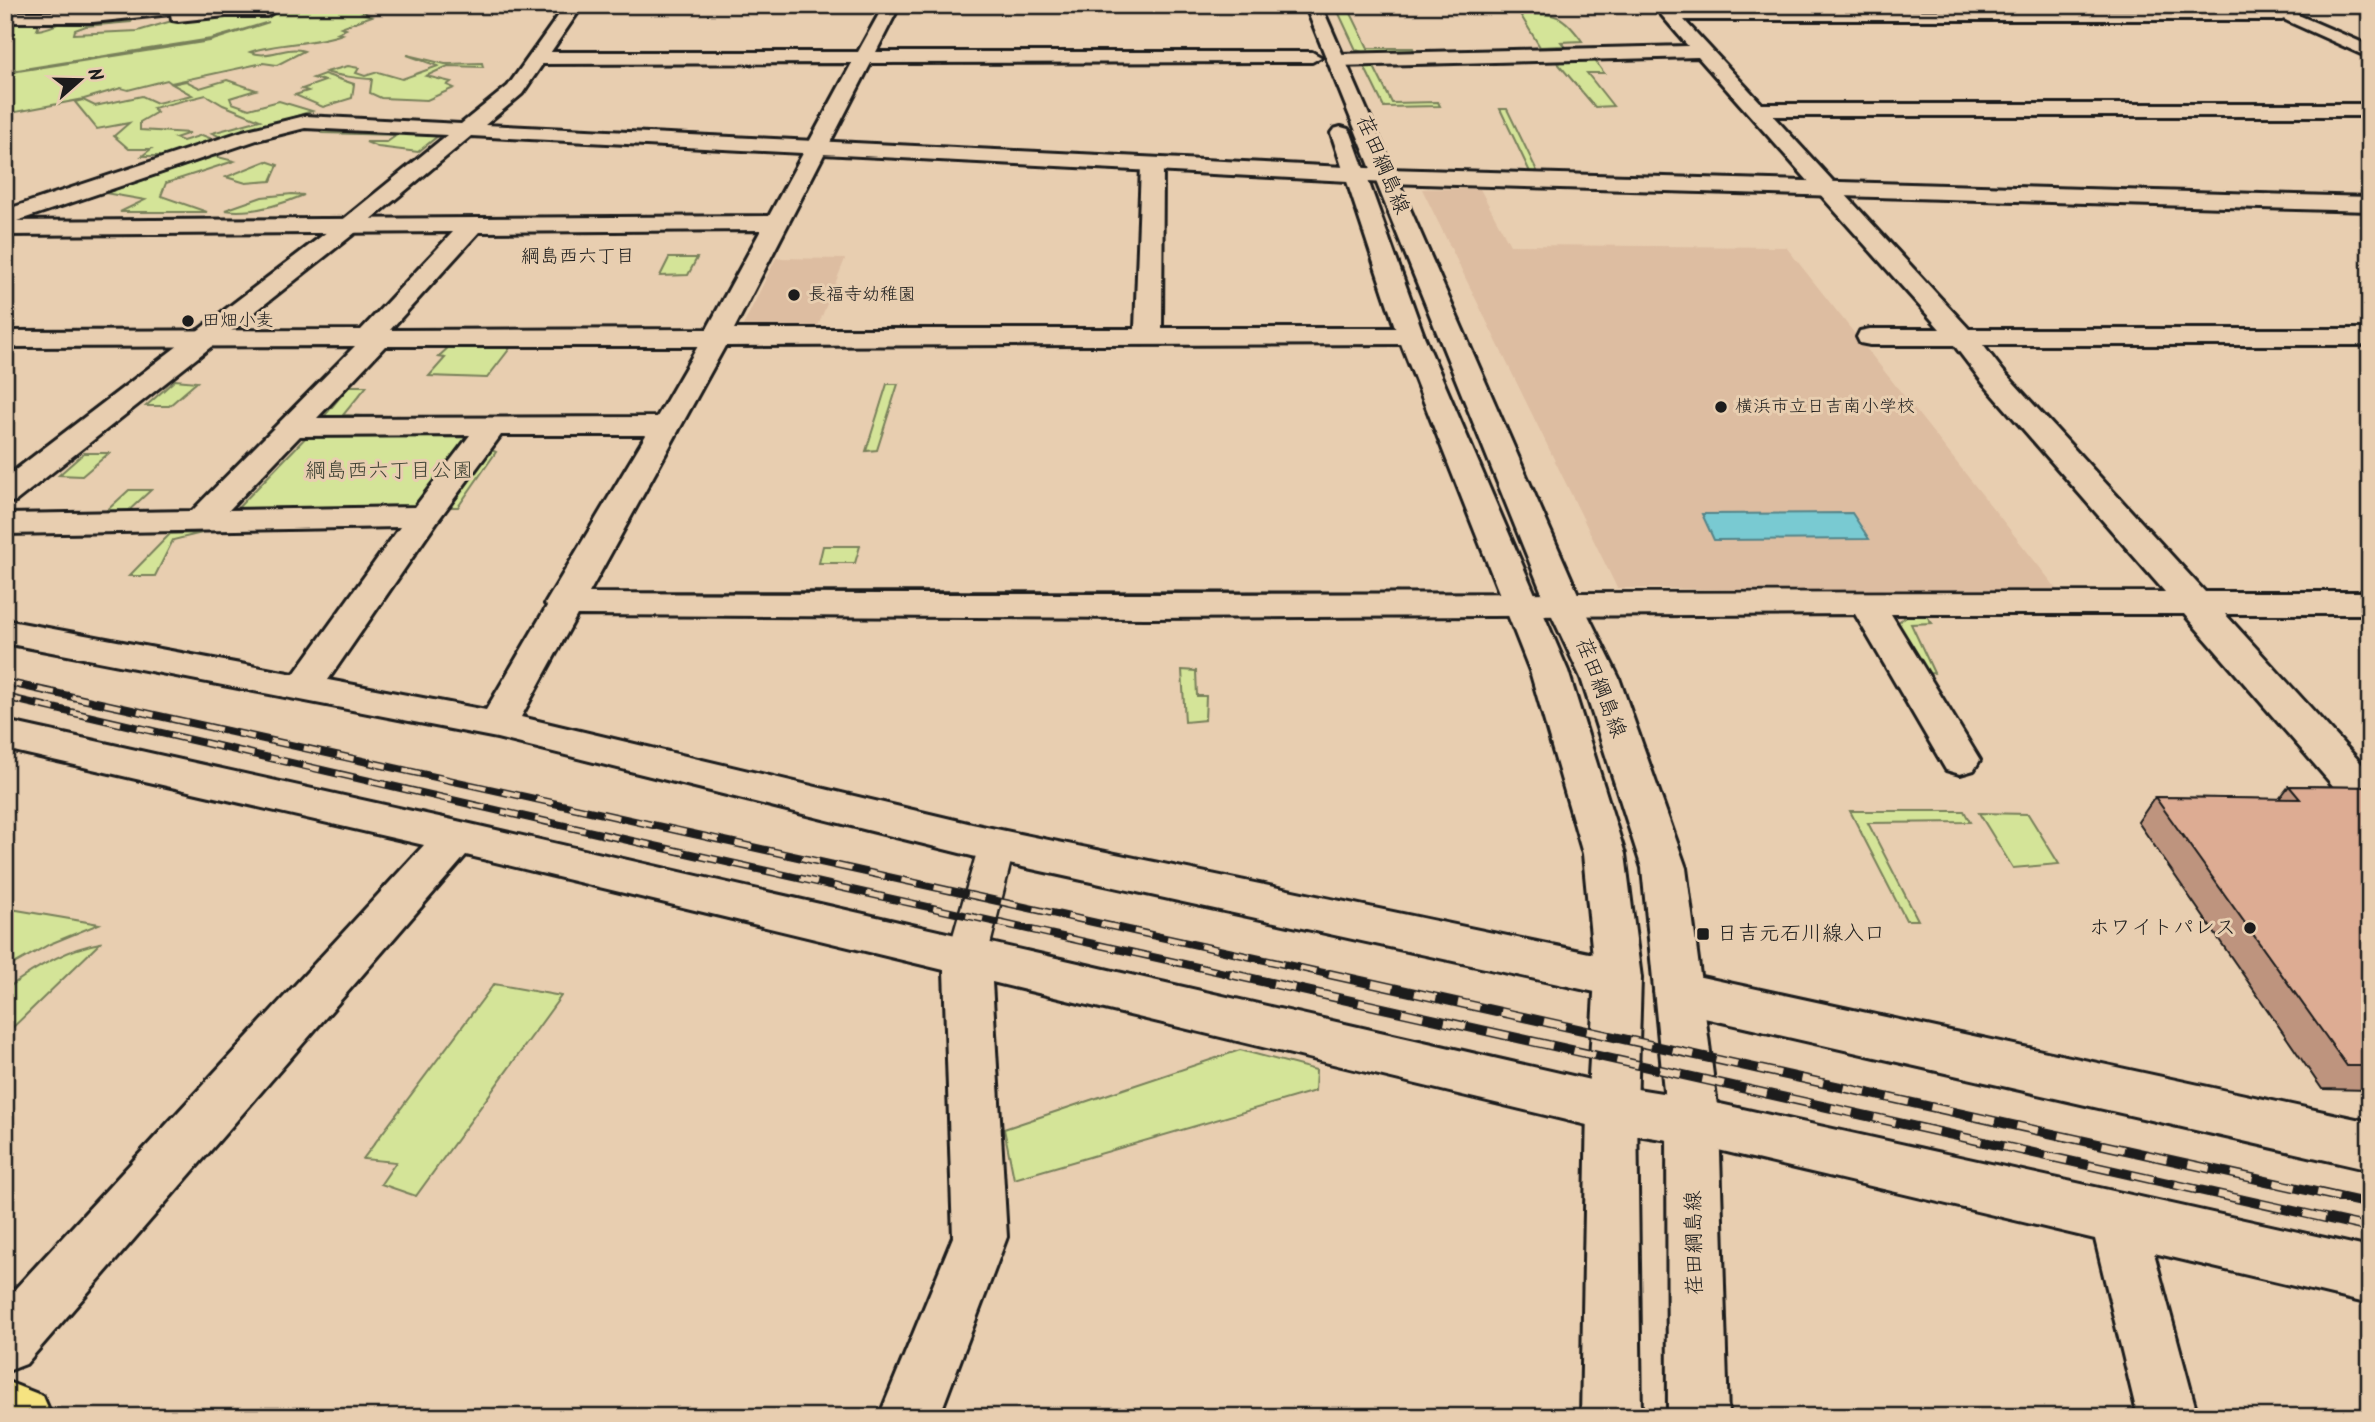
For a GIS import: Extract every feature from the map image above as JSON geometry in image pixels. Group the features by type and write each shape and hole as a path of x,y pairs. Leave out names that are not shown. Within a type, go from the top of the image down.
{"main road":[{"path":"5,1411 22,1417"}],"street":[{"path":"153,24 205,5"},
{"path":"5,494 348,227 515,90 575,5"},
{"path":"497,725 563,604 716,338 892,5"},
{"name":"荏田綱島線","path":"1290,5 1324,59 1372,175 1600,678 1664,868 1693,1121 1698,1417"},
{"name":"荏田綱島線","path":"1313,5 1324,59"},
{"path":"2260,5 2370,53"},
{"path":"1666,10 2282,15"},
{"path":"1666,10 1963,338 1993,377 2370,800"},
{"path":"5,17 71,18 186,11 267,11"},
{"path":"538,58 1324,59 1703,51"},
{"path":"1756,110 2370,110"},
{"path":"5,218 250,135 305,122 1372,175 2370,204"},
{"path":"1148,337 1152,166"},
{"name":"荏田綱島線","path":"1372,175 1410,336 1549,671 1604,854 1618,978 1612,1108 1611,1417"},
{"path":"5,228 778,223"},
{"path":"377,339 374,331 473,225"},
{"path":"5,339 1410,336"},
{"path":"1870,337 2370,337"},
{"path":"201,521 377,339"},
{"path":"293,426 666,426"},
{"path":"304,687 424,517 493,426"},
{"path":"5,524 424,517"},
{"path":"563,604 1149,607 1564,603 2370,603"},
{"path":"1867,604 1960,761"},
{"path":"5,631 497,725 997,845 1618,978"},
{"path":"5,735 457,837 1612,1108 1693,1121 2370,1276"},
{"path":"5,1343 457,837"},
{"path":"909,1417 980,1237 967,957 997,845"},
{"path":"1678,992 2370,1146"},
{"path":"2117,1218 2168,1417"}],"shaded area":[{"path":"1676,5 2245,5 2262,13 1683,12"},
{"name":"横浜市立日吉南小学校","path":"1422,189 1480,189 1510,245 1786,247 2060,593 1617,588"},
{"name":"長福寺幼稚園","path":"776,258 845,259 816,331 740,332"}],"green space":[{"path":"311,5 392,5 380,6 362,13 372,16 341,27 346,29 337,33 342,34 250,52 264,54 304,51 277,65 263,63 171,83 167,80 128,90 121,88 84,99 5,114 5,73 210,41 269,22 211,39 5,72 5,24 40,22 37,30 77,18 136,15 131,22 86,26 75,30 74,34 138,31 192,15 290,10"},
{"path":"1335,5 1347,5 1368,48 1413,48 1414,51 1366,53 1356,50"},
{"path":"1520,14 1557,17 1569,25 1582,41 1561,42 1564,46 1540,47"},
{"path":"407,55 445,64 482,63 483,67 448,66 426,76 451,82 447,85 454,88 427,100 381,98 370,93 372,79 326,72 348,66 359,68 356,73 365,76 378,72 402,79 438,66"},
{"path":"1593,58 1604,73 1587,73 1613,106 1595,107 1556,61"},
{"path":"1373,65 1392,103 1438,102 1440,106 1384,107 1364,66"},
{"path":"324,74 354,84 352,98 323,107 295,95 308,91 302,89 325,81 313,78"},
{"path":"227,80 256,90 230,98 232,103 249,109 279,101 312,111 225,139 212,133 260,120 206,95 153,108 157,112 140,122 140,130 190,133 175,138 183,141 202,135 217,141 161,159 159,156 142,156 151,149 129,149 114,136 129,123 97,129 75,102 83,100 95,106 142,96 157,103 192,95 172,84 186,81 200,88"},
{"path":"1500,109 1507,109 1538,173 1530,172"},
{"path":"319,128 439,135 418,152 378,147 366,142 387,142 397,135 322,133"},
{"path":"214,156 234,161 166,183 161,196 207,212 120,212 145,200 105,193"},
{"path":"266,161 278,165 271,181 246,183 226,177"},
{"path":"304,195 265,208 225,210 262,197"},
{"path":"669,258 697,258 688,275 660,276"},
{"path":"564,343 563,347 511,347 487,378 429,376 445,358 438,357 450,346"},
{"path":"175,380 197,382 169,406 146,406"},
{"path":"887,384 898,384 877,450 866,451"},
{"path":"349,386 367,386 343,415 382,417 379,421 322,419"},
{"name":"綱島西六丁目公園","path":"477,433 416,509 234,512 309,434"},
{"path":"490,440 491,450 496,452 458,507 446,507"},
{"path":"84,453 109,453 82,476 59,475"},
{"path":"129,490 151,490 125,514 102,515"},
{"path":"202,533 173,540 155,576 129,576 170,534"},
{"path":"823,546 860,546 855,563 819,563"},
{"path":"1925,614 1932,623 1911,624 1934,673 1924,674 1897,623 1908,615"},
{"path":"1182,670 1196,671 1197,696 1206,696 1205,720 1185,722"},
{"path":"1850,811 1964,811 1970,822 1868,823 1918,920 1906,920"},
{"path":"1979,813 2028,814 2059,864 2013,868"},
{"path":"5,908 99,924 50,944 5,969"},
{"path":"100,943 5,1035 5,990 50,961 74,950"},
{"path":"494,984 561,996 416,1196 381,1184 396,1162 363,1159"},
{"path":"1240,1050 1316,1070 1315,1091 1014,1179 1004,1129"}],"water":[{"path":"1852,513 1869,539 1714,540 1702,514"}],"building":[{"path":"2289,786 2370,787 2370,1066 2347,1066 2155,797 2300,799"}],"railway":[{"path":"5,682 1337,976"},
{"path":"5,697 565,826 1238,976"},
{"path":"1230,974 2370,1228"},
{"path":"1329,974 2370,1204"}],"place":[{"name":"長福寺幼稚園","path":"794,295"},
{"name":"田畑小麦","path":"188,321"},
{"name":"横浜市立日吉南小学校","path":"1721,407"},
{"name":"ホワイトパレス","path":"2250,928"},
{"name":"日吉元石川線入口","path":"1703,934"}],"district":[{"name":"綱島西六丁目","path":"578,257"}]}
